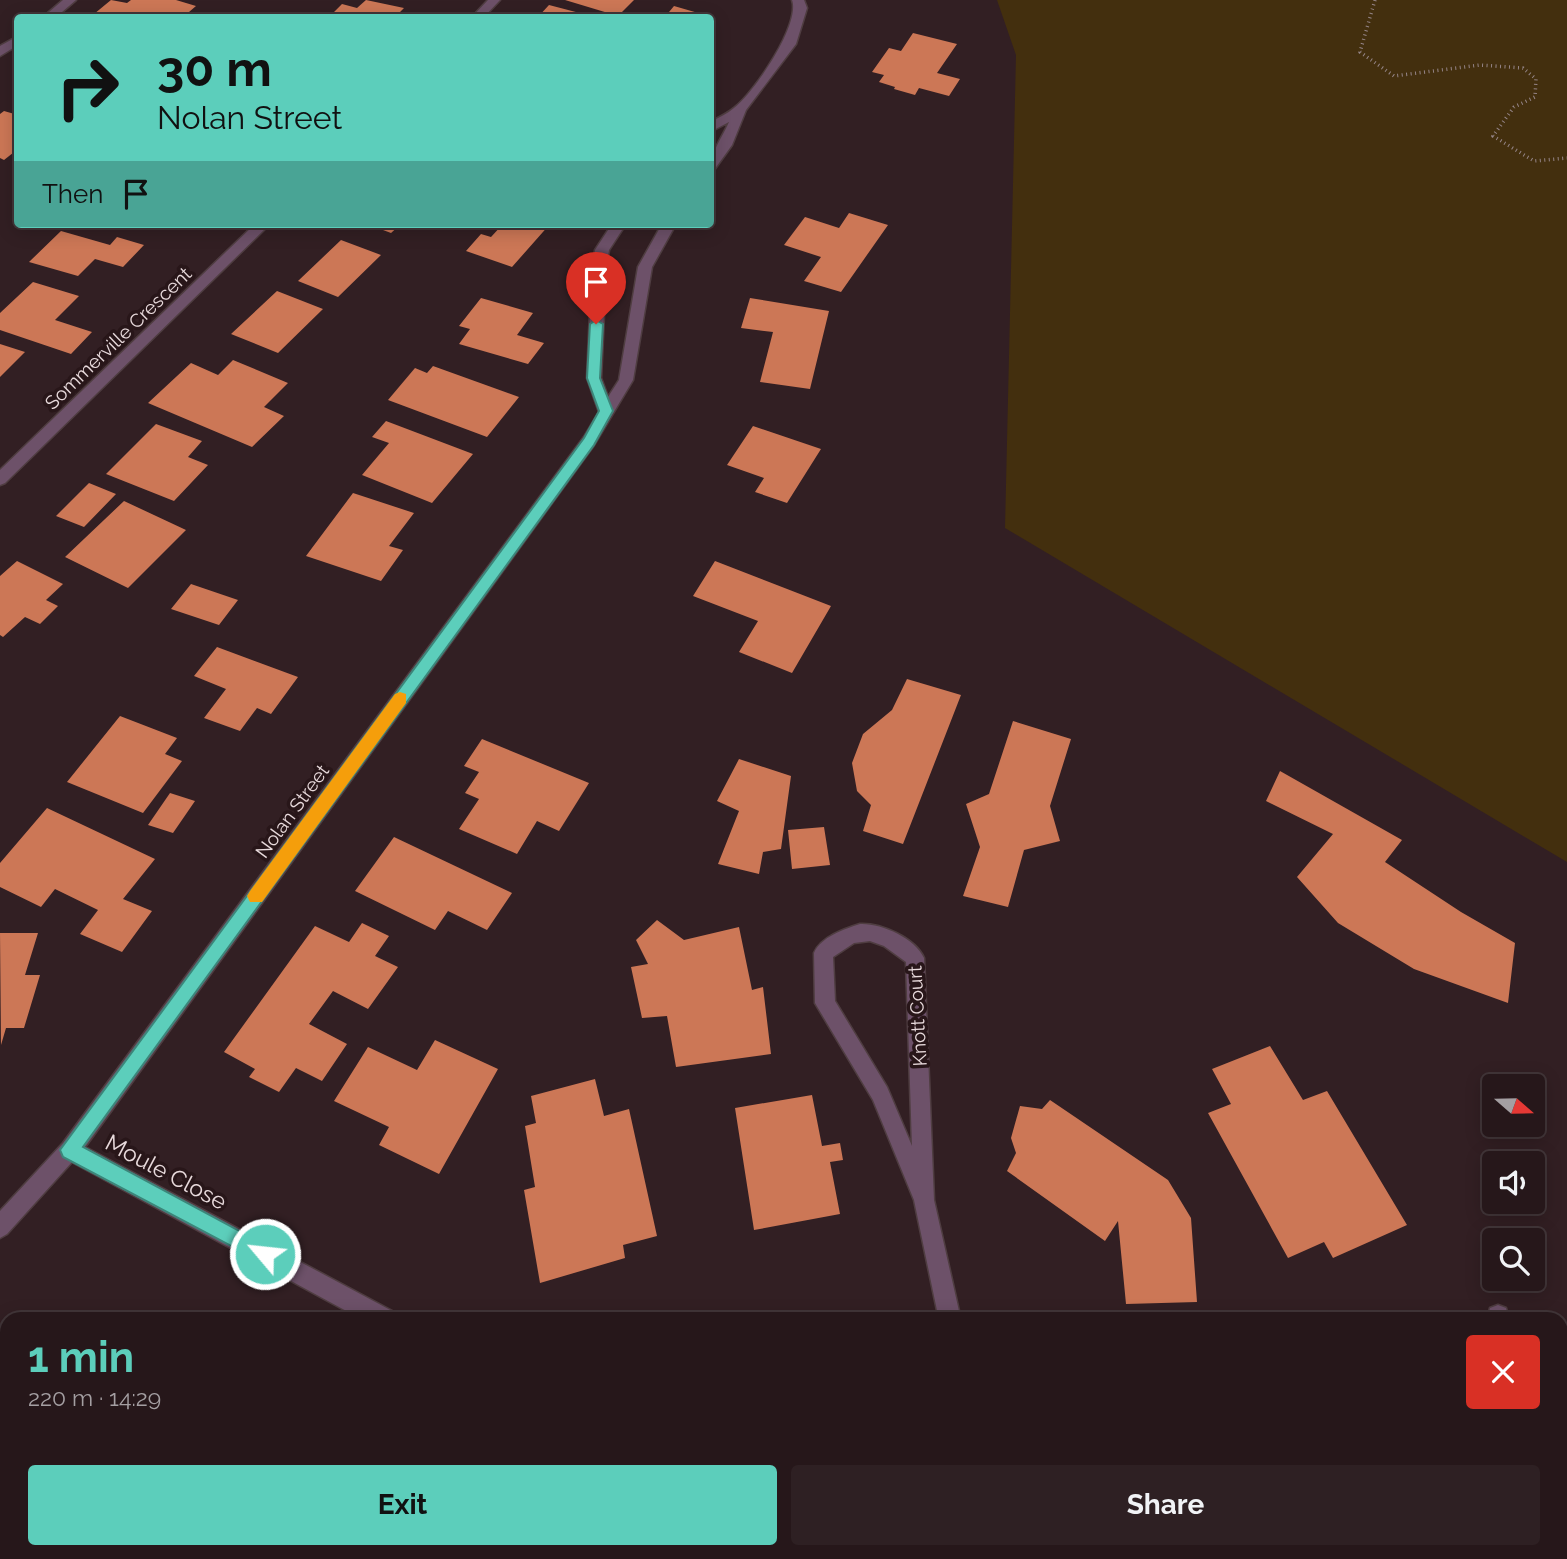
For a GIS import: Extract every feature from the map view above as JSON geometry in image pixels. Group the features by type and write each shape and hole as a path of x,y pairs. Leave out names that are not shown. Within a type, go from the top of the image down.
{"street":[{"path":"52,14 70,0"},
{"path":"480,14 495,0"},
{"path":"714,162 726,145 740,110 790,44 801,8 798,0"},
{"path":"714,126 740,110"},
{"name":"Sommerville Crescent","path":"0,479 259,228"},
{"path":"606,411 594,378 599,270 602,250 616,228"},
{"name":"Nolan Street","path":"0,1227 70,1150 589,441 626,380 645,267 667,228"},
{"name":"Knott Court","path":"924,1200 880,1094 825,1003 823,953 846,934 882,933 915,958 924,1200 948,1312"},
{"name":"Moule Close","path":"70,1150 371,1312"}],"path":[{"path":"1375,0 1360,52 1394,76 1480,65 1523,68 1536,79 1535,97 1514,107 1493,136 1534,161 1567,158"}],"shaded area":[{"path":"997,0 1567,0 1567,862 1005,528 1016,55"}],"building":[{"path":"111,0 127,3 131,0 176,0 196,6 187,14 94,14"},
{"path":"366,0 404,8 398,14 332,14 342,4 357,8"},
{"path":"565,0 634,0 620,14 611,14"},
{"path":"549,5 584,14 541,14"},
{"path":"674,6 701,14 667,14"},
{"path":"913,33 957,44 937,73 960,79 949,96 919,88 915,95 894,89 895,87 879,82 884,75 872,72 889,48 901,51"},
{"path":"4,111 14,114 14,152 4,160 0,158 0,114"},
{"path":"849,213 888,225 841,292 804,281 821,257 784,245 805,217 839,228"},
{"path":"378,228 397,228 391,233"},
{"path":"499,228 546,228 512,267 466,251 481,234 491,237"},
{"path":"61,231 110,245 117,237 144,245 123,267 95,259 78,276 29,262"},
{"path":"341,240 381,255 338,297 298,281"},
{"path":"33,282 79,296 55,320 92,332 71,354 0,330 0,313"},
{"path":"277,291 323,309 278,353 231,334"},
{"path":"481,298 533,313 517,335 544,343 528,364 459,344 470,329 459,326"},
{"path":"750,298 829,311 810,389 760,382 773,332 741,328"},
{"path":"0,344 25,352 0,377"},
{"path":"233,360 288,383 264,407 284,416 252,447 148,403 191,363 218,375"},
{"path":"433,366 519,397 487,437 388,400 415,368 427,373"},
{"path":"386,421 473,454 432,503 362,475 389,443 372,437"},
{"path":"156,424 202,441 188,457 208,465 174,501 106,474"},
{"path":"753,426 821,449 787,503 755,492 764,478 727,465"},
{"path":"89,483 116,494 84,527 56,516"},
{"path":"353,493 414,513 389,546 403,550 381,581 306,556"},
{"path":"124,501 186,530 128,588 65,557"},
{"path":"17,561 63,584 46,600 58,606 40,624 25,617 3,637 0,635 0,576"},
{"path":"715,561 831,606 792,673 739,652 758,621 693,596"},
{"path":"191,584 238,600 219,625 171,609"},
{"path":"217,647 298,677 271,714 257,708 240,731 204,718 226,689 194,676"},
{"path":"907,679 961,695 903,844 863,831 871,805 857,791 852,763 863,734 892,710"},
{"path":"120,716 177,738 165,754 182,761 143,813 67,782"},
{"path":"1013,721 1071,739 1050,806 1060,841 1024,850 1008,907 963,896 980,847 966,804 989,794"},
{"path":"482,739 589,783 559,831 537,821 517,854 459,829 479,799 465,793 479,772 464,766"},
{"path":"739,759 791,776 781,849 763,852 759,874 718,864 739,811 717,801"},
{"path":"1280,771 1402,840 1385,862 1461,912 1515,943 1508,1003 1414,969 1338,923 1297,877 1333,834 1266,801"},
{"path":"170,793 195,801 173,833 148,825"},
{"path":"47,808 155,859 123,899 152,911 122,952 80,934 98,910 55,889 41,907 0,887 0,863"},
{"path":"824,827 830,865 792,869 788,830"},
{"path":"394,837 512,893 487,930 448,911 435,930 355,891"},
{"path":"657,920 684,940 739,927 752,990 763,987 771,1054 676,1067 667,1016 642,1018 631,967 648,964 636,940"},
{"path":"362,923 389,936 375,956 398,967 368,1009 333,991 309,1024 347,1044 322,1081 296,1068 279,1092 249,1077 255,1069 224,1052 315,926 349,942"},
{"path":"0,933 38,933 25,975 40,975 24,1028 6,1028 1,1045"},
{"path":"435,1040 498,1069 439,1174 379,1145 389,1127 334,1101 368,1047 417,1070"},
{"path":"1270,1046 1303,1100 1327,1091 1407,1225 1333,1258 1324,1242 1288,1258 1208,1113 1231,1104 1212,1069"},
{"path":"595,1079 604,1116 629,1109 657,1236 623,1245 625,1258 540,1283 524,1190 535,1187 525,1126 536,1123 531,1096"},
{"path":"812,1095 822,1146 840,1143 843,1160 830,1162 840,1214 754,1230 735,1108"},
{"path":"1050,1100 1168,1180 1191,1218 1197,1302 1126,1304 1118,1221 1105,1241 1007,1171 1016,1153 1011,1138 1020,1106 1042,1109"}],"slow traffic":[{"path":"256,896 400,699"}],"route":[{"path":"265,1254 70,1150 589,441 606,411 594,378 596,324"}]}
